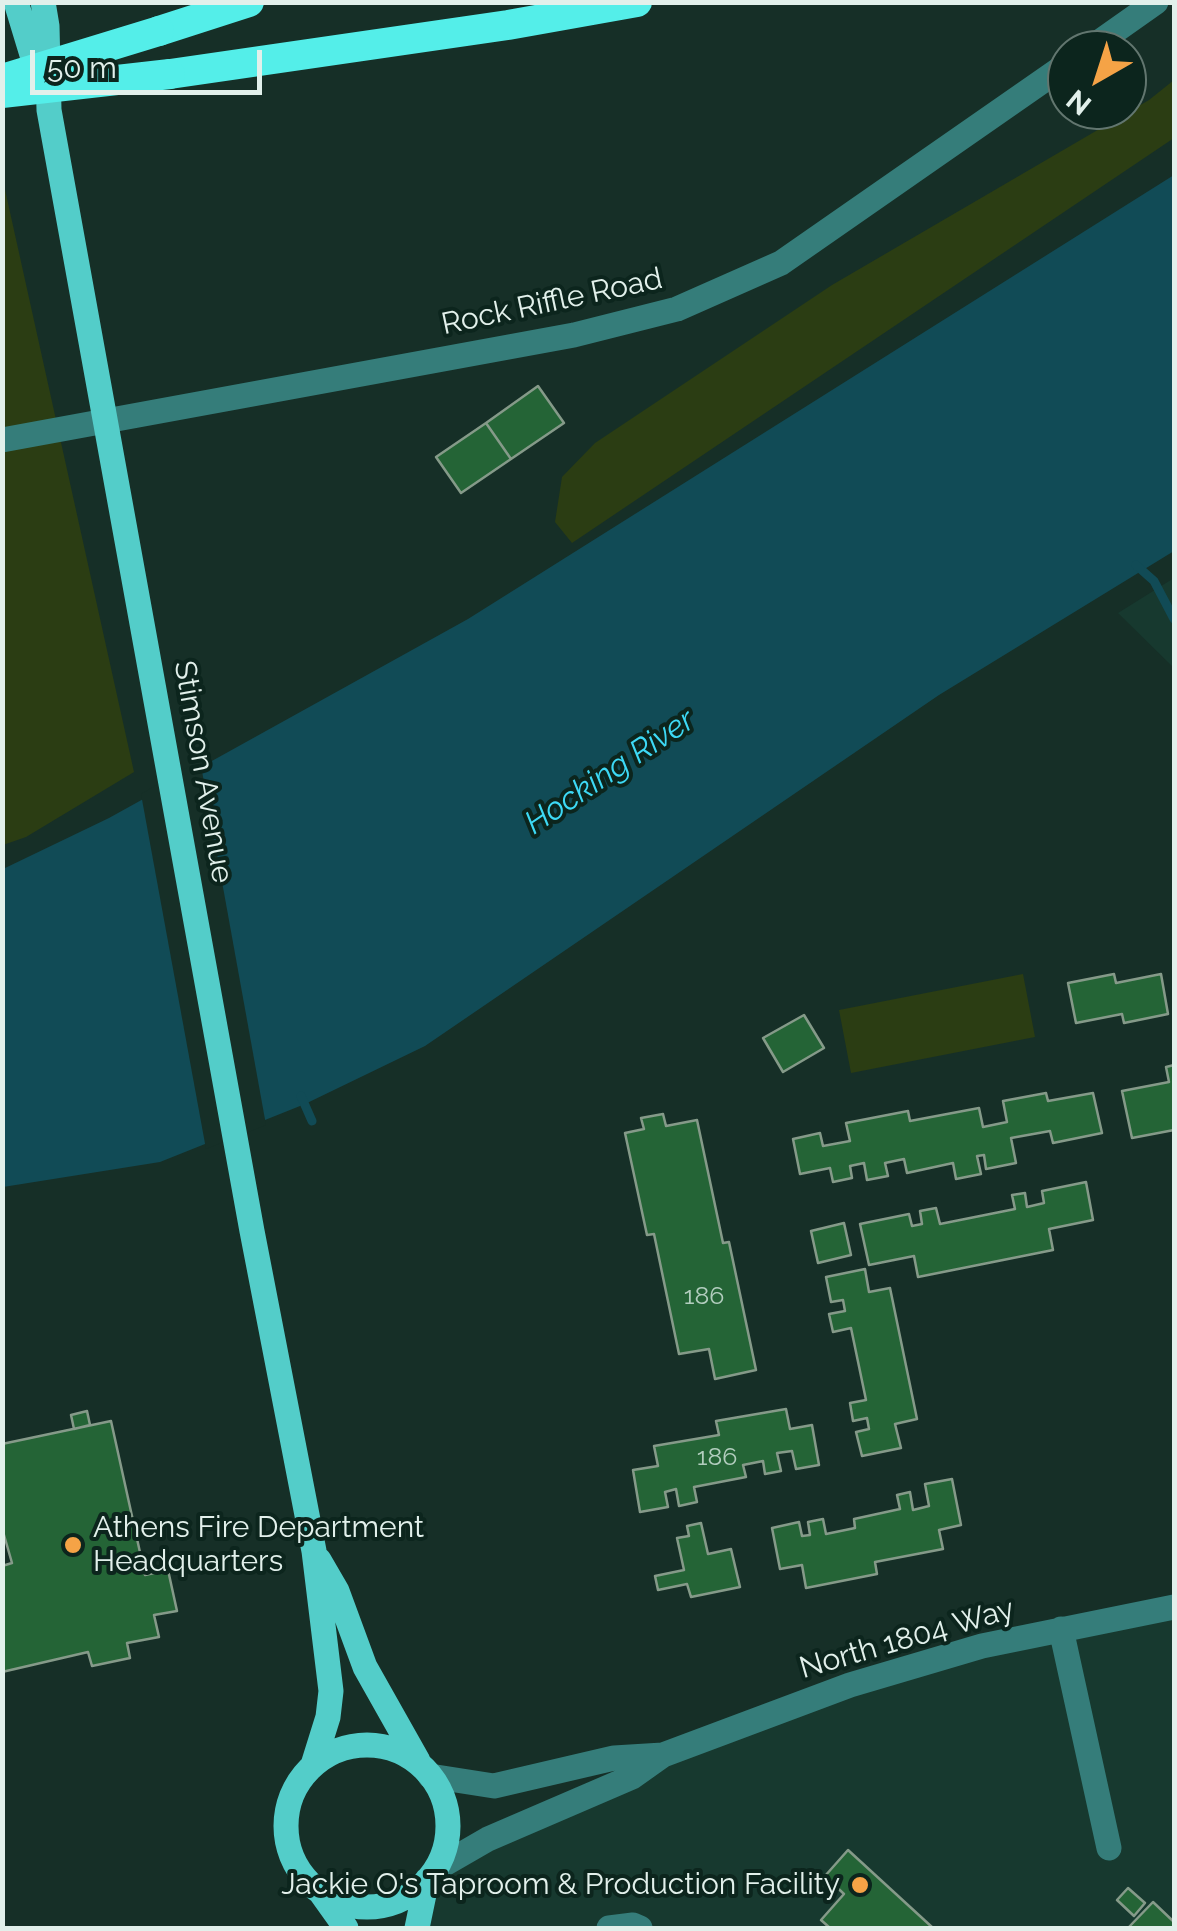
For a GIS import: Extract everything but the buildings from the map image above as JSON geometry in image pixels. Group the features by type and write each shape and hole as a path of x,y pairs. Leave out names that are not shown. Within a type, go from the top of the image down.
{"highway":[{"path":"2,79 249,2"},
{"path":"2,93 170,74 508,25 637,2"}],"main road":[{"path":"16,2 48,110"},
{"name":"Stimson Avenue","path":"42,2 47,26 48,110 314,1551 331,1702 313,1765"},
{"name":"Stimson Avenue","path":"314,1551 337,1591 365,1666 395,1726 425,1771"},
{"path":"346,1928 298,1869 286,1832 292,1795 313,1765 344,1749 366,1745 390,1748 425,1771 445,1804 445,1848 432,1874 417,1928"},
{"path":"321,1893 347,1904 374,1907 410,1895 432,1874"}],"street":[{"path":"1116,30 1156,2"},
{"name":"Rock Riffle Road","path":"2,440 574,335 677,309 781,263 1047,78"},
{"name":"North 1804 Way","path":"425,1771 494,1786 614,1758 663,1754 850,1685 982,1646 1174,1607"},
{"path":"1061,1629 1109,1848"},
{"name":"North 1804 Way","path":"432,1874 488,1839 632,1778 663,1754"},
{"path":"609,1928 640,1928"}],"shaded area":[{"path":"1174,578 1174,668 1118,613"},
{"path":"1174,1607 1174,1928 419,1928 436,1869 850,1685"}],"green space":[{"path":"1174,80 1174,138 572,543 555,522 562,477 595,443 832,285 1098,130 1147,130 1149,100"},
{"path":"2,176 134,772 26,837 3,845"},
{"path":"1023,974 1035,1037 851,1073 839,1010"}],"water":[{"name":"Hocking River","path":"1174,175 1174,551 939,695 425,1046 305,1104 160,1162 3,1187 3,869 109,818 468,619"}],"pier":[{"path":"200,760 266,1125 206,1149 141,794"}],"waterway":[{"path":"1136,565 1154,581 1174,619"},
{"path":"301,1096 312,1121"}],"place":[{"name":"Athens Fire Department Headquarters","path":"73,1545"},
{"name":"Jackie O's Taproom & Production Facility","path":"860,1885"}]}
